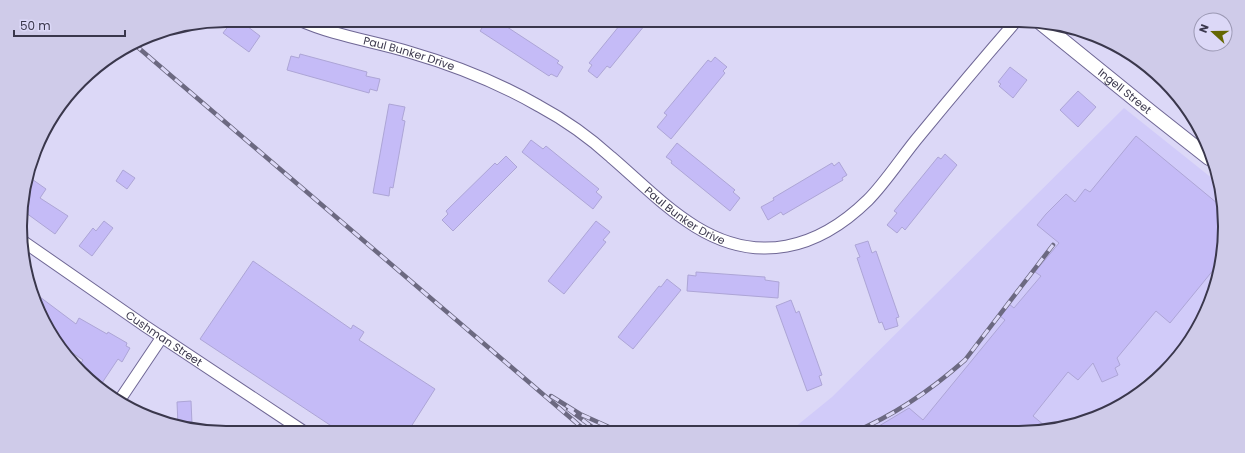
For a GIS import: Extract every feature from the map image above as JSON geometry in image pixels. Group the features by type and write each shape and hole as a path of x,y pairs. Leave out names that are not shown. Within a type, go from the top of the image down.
{"street":[{"name":"Paul Bunker Drive","path":"319,27 342,35 430,58 470,73 516,94 556,116 590,139 665,204 698,228 730,243 748,247 763,248 795,245 814,238 850,217 870,198 950,98 1011,27"},
{"name":"Ingell Street","path":"1049,30 1204,154"},
{"name":"Cushman Street","path":"28,245 162,337 296,426"},
{"path":"123,396 162,337"}],"shaded area":[{"path":"1124,108 1212,178 1218,213 1218,240 1211,278 1203,303 1177,348 1163,364 1118,399 1095,411 1083,415 1057,422 1032,426 796,426 832,397"}],"building":[{"path":"228,27 248,27 260,36 249,52 223,33"},
{"path":"483,27 507,27 559,61 557,63 563,67 557,77 551,74 549,76 480,31"},
{"path":"618,27 643,27 610,68 607,66 597,78 588,71 592,65 589,63"},
{"path":"300,54 367,72 366,76 380,79 377,91 370,89 369,93 287,70 291,56 299,58"},
{"path":"715,57 727,67 723,71 725,73 671,139 657,127 667,115 664,113 708,60 711,62"},
{"path":"1010,67 1027,80 1013,98 999,86 1001,84 998,82"},
{"path":"1078,91 1096,107 1078,127 1060,110"},
{"path":"389,104 405,107 402,120 405,121 393,188 390,187 389,196 373,193"},
{"path":"1136,136 1216,203 1218,240 1213,271 1170,323 1156,311 1117,358 1120,365 1115,368 1118,375 1102,382 1093,363 1078,380 1068,372 1033,416 1043,424 1032,426 879,426 909,408 923,420 1005,320 1000,316 1009,304 1014,308 1041,276 1035,272 1059,243 1037,225 1066,194 1075,202 1085,189 1090,192"},
{"path":"531,140 543,149 546,146 599,189 596,192 602,197 593,209 522,152"},
{"path":"677,143 735,190 733,192 740,198 730,211 671,163 672,161 666,157"},
{"path":"945,154 957,165 905,230 902,227 897,233 887,225 897,213 894,211 938,157 941,159"},
{"path":"506,156 517,167 453,231 442,220 448,214 446,211 495,163 497,165"},
{"path":"839,162 847,175 842,178 843,180 783,215 781,212 768,220 761,207 774,200 773,198 832,163 834,166"},
{"path":"123,170 135,178 127,189 116,181"},
{"path":"33,180 46,189 40,198 68,216 55,234 27,214"},
{"path":"104,221 113,228 92,256 79,246 93,228 96,231"},
{"path":"596,221 610,232 603,240 606,242 564,294 548,281"},
{"path":"868,241 872,253 876,251 899,317 896,318 898,326 885,330 882,322 879,323 857,258 860,257 855,245"},
{"path":"253,261 351,329 353,325 364,332 359,340 435,389 411,426 331,426 200,339"},
{"path":"696,272 765,277 765,280 779,282 778,298 687,291 688,275 696,276"},
{"path":"667,279 681,290 633,349 618,337 659,286 661,287"},
{"path":"40,297 76,324 79,318 107,334 108,332 127,343 126,346 130,348 122,362 118,359 102,383 85,368 81,363 83,360 68,348 54,326"},
{"path":"791,300 796,313 799,311 822,375 819,376 822,385 807,391 776,306"},
{"path":"191,401 192,423 178,420 177,402"}],"railway":[{"path":"138,48 580,426"},
{"path":"867,426 884,418 912,401 939,382 965,360 1053,245"},
{"path":"551,396 580,414 607,426"},
{"path":"568,409 591,426"}]}
